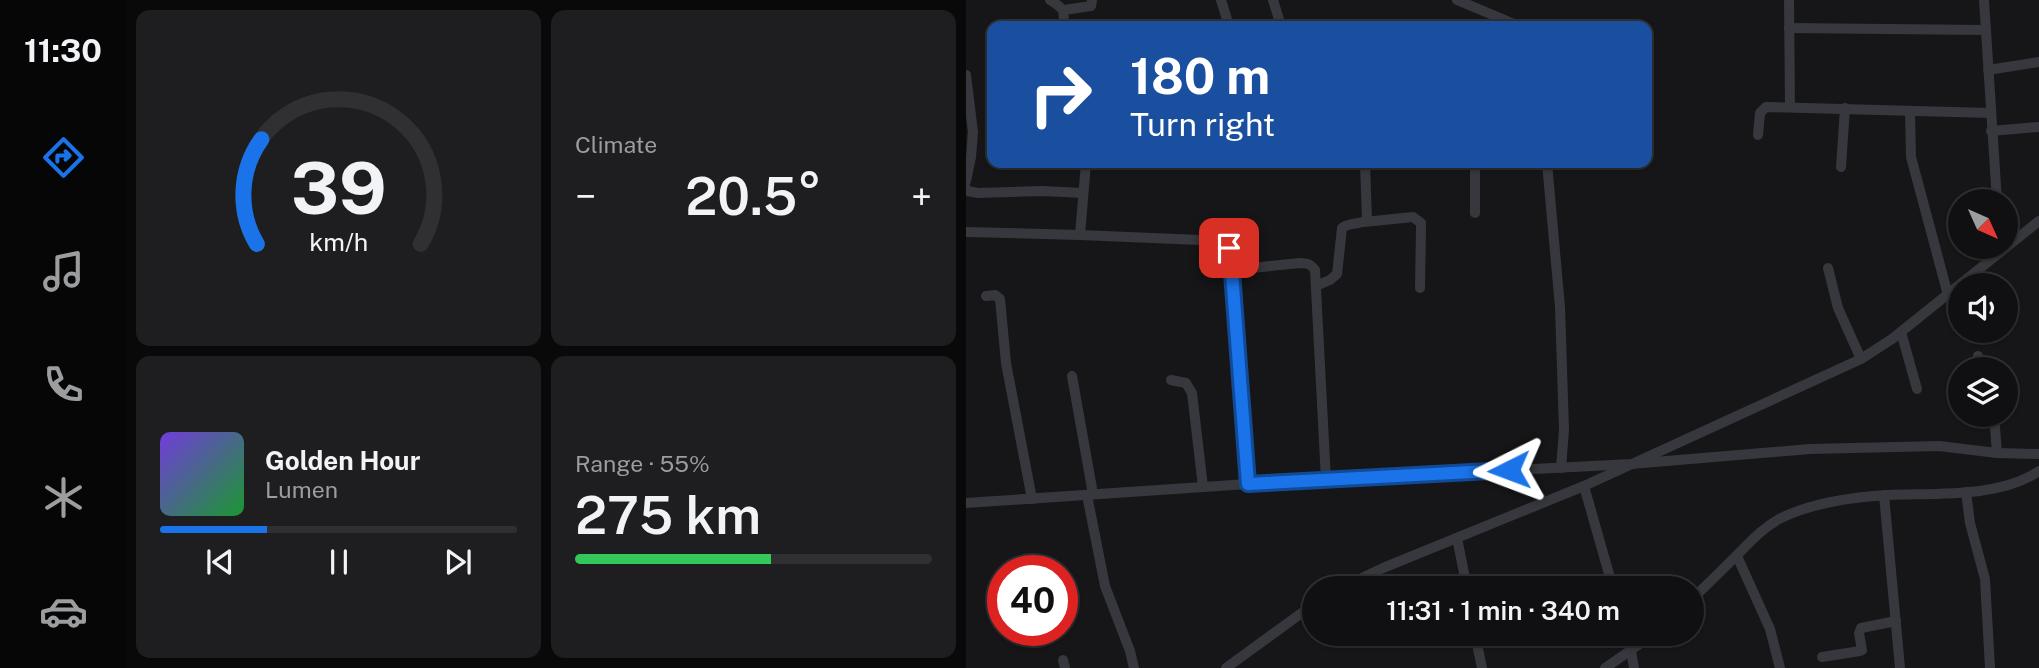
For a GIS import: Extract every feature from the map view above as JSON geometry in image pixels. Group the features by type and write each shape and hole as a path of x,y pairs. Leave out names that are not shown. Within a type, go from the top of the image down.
{"street":[{"path":"1049,0 1064,10 1064,21"},
{"path":"1064,10 1086,8 1091,6 1092,0"},
{"path":"1221,0 1227,21"},
{"path":"1273,0 1279,21"},
{"path":"1457,0 1507,21"},
{"path":"1789,0 1790,107"},
{"path":"1984,0 1996,189"},
{"path":"1789,28 1986,30"},
{"path":"1988,70 2039,62"},
{"path":"966,75 971,157 966,181"},
{"path":"1758,135 1763,107 1990,113"},
{"path":"1841,167 1845,108"},
{"path":"1366,576 1584,486 1861,359 1948,295 1911,157 1910,111"},
{"path":"1991,131 2038,127"},
{"path":"1080,234 1086,168"},
{"path":"1364,222 1367,217 1365,168"},
{"path":"1475,168 1475,213"},
{"path":"1547,168 1560,307 1564,430 1561,468"},
{"path":"966,188 967,191 978,193 1083,193"},
{"path":"1316,286 1337,274 1342,228 1364,222 1413,218 1418,220 1421,228 1420,288"},
{"path":"2018,237 2039,221"},
{"path":"966,232 1222,240 1228,244 1248,484"},
{"path":"1974,273 1991,259"},
{"path":"1232,270 1307,263 1315,270 1326,480"},
{"path":"1828,268 1838,307 1861,359"},
{"path":"986,296 995,295 1000,299 1006,363 1032,499"},
{"path":"1901,332 1917,389"},
{"path":"1072,376 1105,586 1134,668"},
{"path":"1171,380 1186,383 1192,393 1203,487"},
{"path":"1995,427 1997,453"},
{"path":"966,503 1248,484 1631,464 1810,449 1939,446 1997,453 2039,454"},
{"path":"1704,587 1768,526 1782,518 1818,506 1884,495 1966,492 2016,483 2039,471"},
{"path":"1584,486 1610,576"},
{"path":"1966,492 1970,523 1985,579 1990,668"},
{"path":"1884,495 1900,668"},
{"path":"1457,538 1465,576"},
{"path":"1737,555 1770,629 1780,668"},
{"path":"1226,668 1302,613"},
{"path":"1822,657 1860,651 1861,628 1896,621"},
{"path":"1477,646 1482,668"},
{"path":"1605,668 1638,646"},
{"path":"1631,651 1634,668"}],"route":[{"path":"1229,248 1248,484 1509,470"}]}
